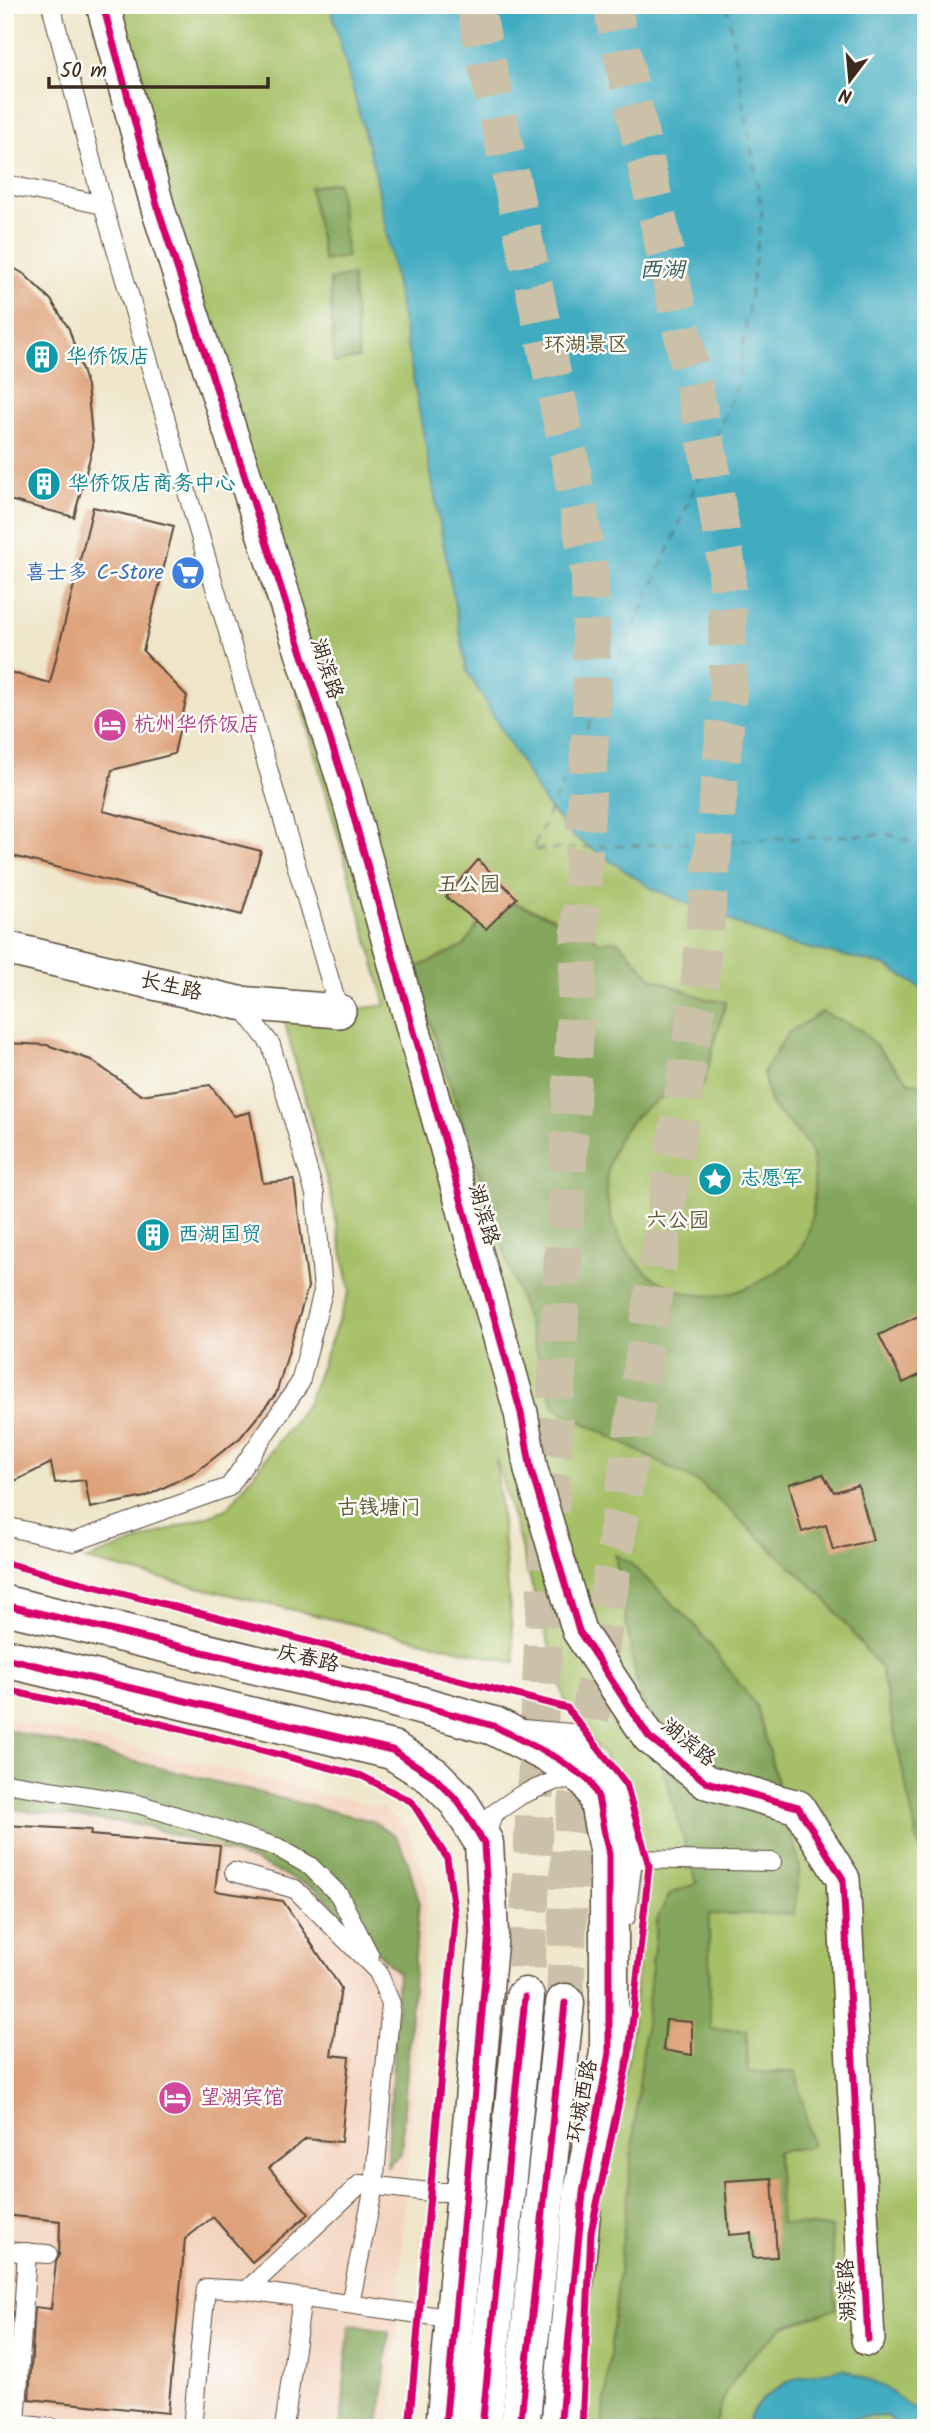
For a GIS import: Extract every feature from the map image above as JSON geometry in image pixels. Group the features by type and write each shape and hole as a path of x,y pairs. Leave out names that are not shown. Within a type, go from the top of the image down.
{"main road":[{"name":"庆春路","path":"5,1605 383,1695 494,1726 557,1758 590,1781"},
{"path":"5,1658 392,1750 433,1776 458,1801 484,1843 489,1933 445,2428"},
{"name":"环城西路","path":"560,2428 583,2193 609,2053 609,1855 598,1797 590,1781"},
{"path":"482,2428 525,1997"},
{"name":"环城西路","path":"520,2428 565,2003"}],"street":[{"name":"湖滨路","path":"103,5 159,212 344,782 520,1413 531,1470 579,1631 649,1737 706,1782 798,1807 844,1879 868,2339"},
{"name":"长生路","path":"5,948 239,1003 339,1011"}],"lane":[{"path":"51,5 103,205 339,1011"},
{"path":"5,184 103,205"},
{"path":"5,1526 73,1542 229,1487 300,1383 323,1291 315,1194 271,1045 239,1003"},
{"path":"494,1726 571,1733 623,1794 632,1859 609,2053"},
{"path":"484,1843 493,1814 521,1795 557,1780 590,1781"},
{"path":"5,1783 138,1804 277,1847 310,1866 339,1895 391,2004 374,2186 350,2304"},
{"path":"632,1859 772,1861"},
{"path":"234,1872 295,1889 378,1972"},
{"path":"247,2290 360,2185 430,2192 467,2192"},
{"path":"5,2251 48,2254"},
{"path":"27,2252 16,2424 53,2428"},
{"path":"192,2428 206,2288 247,2290 455,2319"},
{"path":"284,2428 302,2298"}],"shaded area":[{"path":"5,1717 383,1808 407,1830 427,1885 390,2428 5,2428"}],"green space":[{"name":"环湖景区","path":"103,5 926,5 926,2428 582,2428 591,2232 629,2054 643,1917 616,1772 567,1708 496,1459 515,1663 85,1560 227,1509 307,1404 350,1290 332,1200 284,1019 386,1005"},
{"path":"338,182 347,257 324,261 310,187"},
{"path":"352,275 359,358 334,363 330,280"},
{"path":"515,903 584,930 599,942 618,941 652,978 706,999 726,1002 703,1085 667,1095 628,1125 609,1163 608,1204 622,1242 648,1273 684,1292 726,1294 772,1274 791,1261 806,1238 814,1200 811,1154 802,1138 771,1104 763,1073 788,1033 822,1012 861,1030 909,1082 926,1084 926,1880 881,1669 823,1596 700,1483 555,1408 413,969 464,946 490,906"},
{"path":"615,1555 630,1563 693,1623 757,1707 800,1866 794,1914 709,1914 710,2029 747,2030 748,2072 796,2072 812,2146 777,2152 781,2223 831,2228 836,2309 784,2326 749,2359 726,2391 714,2428 602,2428 657,1919 670,1894 697,1883 636,1680"},
{"path":"5,1729 372,1821 396,1836 408,1862 419,1901 401,2153 387,2166 398,1973 318,1890 254,1861 146,1826 5,1808"},
{"path":"349,2324 389,2332 379,2428 341,2428"}],"water":[{"name":"西湖","path":"330,5 926,5 926,991 885,965 785,943 653,889 573,836 544,802 467,671 376,176"},
{"path":"843,2369 884,2387 926,2418 926,2428 898,2428 887,2416 820,2420 815,2428 748,2428 749,2420 759,2404 784,2384 805,2376"}],"building":[{"name":"华侨饭店","path":"5,263 24,274 51,300 69,329 87,386 93,446 74,517 5,499"},
{"name":"杭州华侨饭店","path":"93,507 174,526 143,651 187,696 174,754 112,770 103,811 261,851 242,915 5,854 5,671 50,683"},
{"path":"478,860 517,898 486,929 446,897"},
{"name":"西湖国贸","path":"5,1043 47,1045 91,1060 141,1095 210,1085 234,1116 250,1112 263,1183 294,1180 308,1287 276,1394 240,1438 197,1471 145,1497 90,1508 85,1480 55,1483 51,1463 5,1486"},
{"path":"926,1312 926,1372 903,1383 879,1335"},
{"path":"823,1474 834,1492 858,1485 873,1540 833,1550 826,1525 802,1532 789,1484"},
{"name":"望湖宾馆","path":"5,1825 91,1830 90,1835 220,1846 215,1891 283,1901 341,1988 331,2055 349,2057 341,2142 306,2139 269,2168 309,2214 252,2262 213,2217 185,2239 168,2413 29,2399 35,2307 51,2309 59,2255 60,2221 5,2215"},
{"path":"666,2020 692,2022 692,2055 663,2050"},
{"path":"772,2178 777,2257 753,2258 751,2233 729,2235 725,2181"}],"ferry route":[{"path":"727,5 762,213 737,386 667,554 532,850 887,834 926,846"}],"tunnel":[{"path":"475,5 570,460 590,576 592,695 525,1997"},
{"path":"565,2003 570,1851 699,990 728,696 727,568 709,457 612,5"}],"cycle path":[{"path":"103,5 159,212 344,782 521,1413 531,1470 579,1631 649,1737 706,1782 798,1807 843,1879 868,2339"},
{"path":"5,1563 567,1708 626,1784 649,1866 629,2054 591,2232 582,2428"},
{"path":"5,1605 383,1695 494,1726 557,1758 590,1781 598,1797 609,1855 609,2053 583,2193 560,2428"},
{"path":"5,1658 392,1750 433,1776 458,1801 484,1843 489,1933 445,2428"},
{"path":"5,1690 142,1719 362,1776 412,1802 447,1858 455,1918 409,2428"},
{"path":"482,2428 525,1997"},
{"path":"520,2428 565,2003"}],"place":[{"name":"华侨饭店","path":"42,357"},
{"name":"华侨饭店商务中心","path":"44,484"},
{"name":"喜士多 C-Store","path":"188,573"},
{"name":"杭州华侨饭店","path":"110,725"},
{"name":"志愿军","path":"715,1179"},
{"name":"西湖国贸","path":"153,1235"},
{"name":"望湖宾馆","path":"175,2098"}],"park label":[{"name":"五公园","path":"469,885"},
{"name":"六公园","path":"678,1221"},
{"name":"古钱塘门","path":"379,1508"}]}
